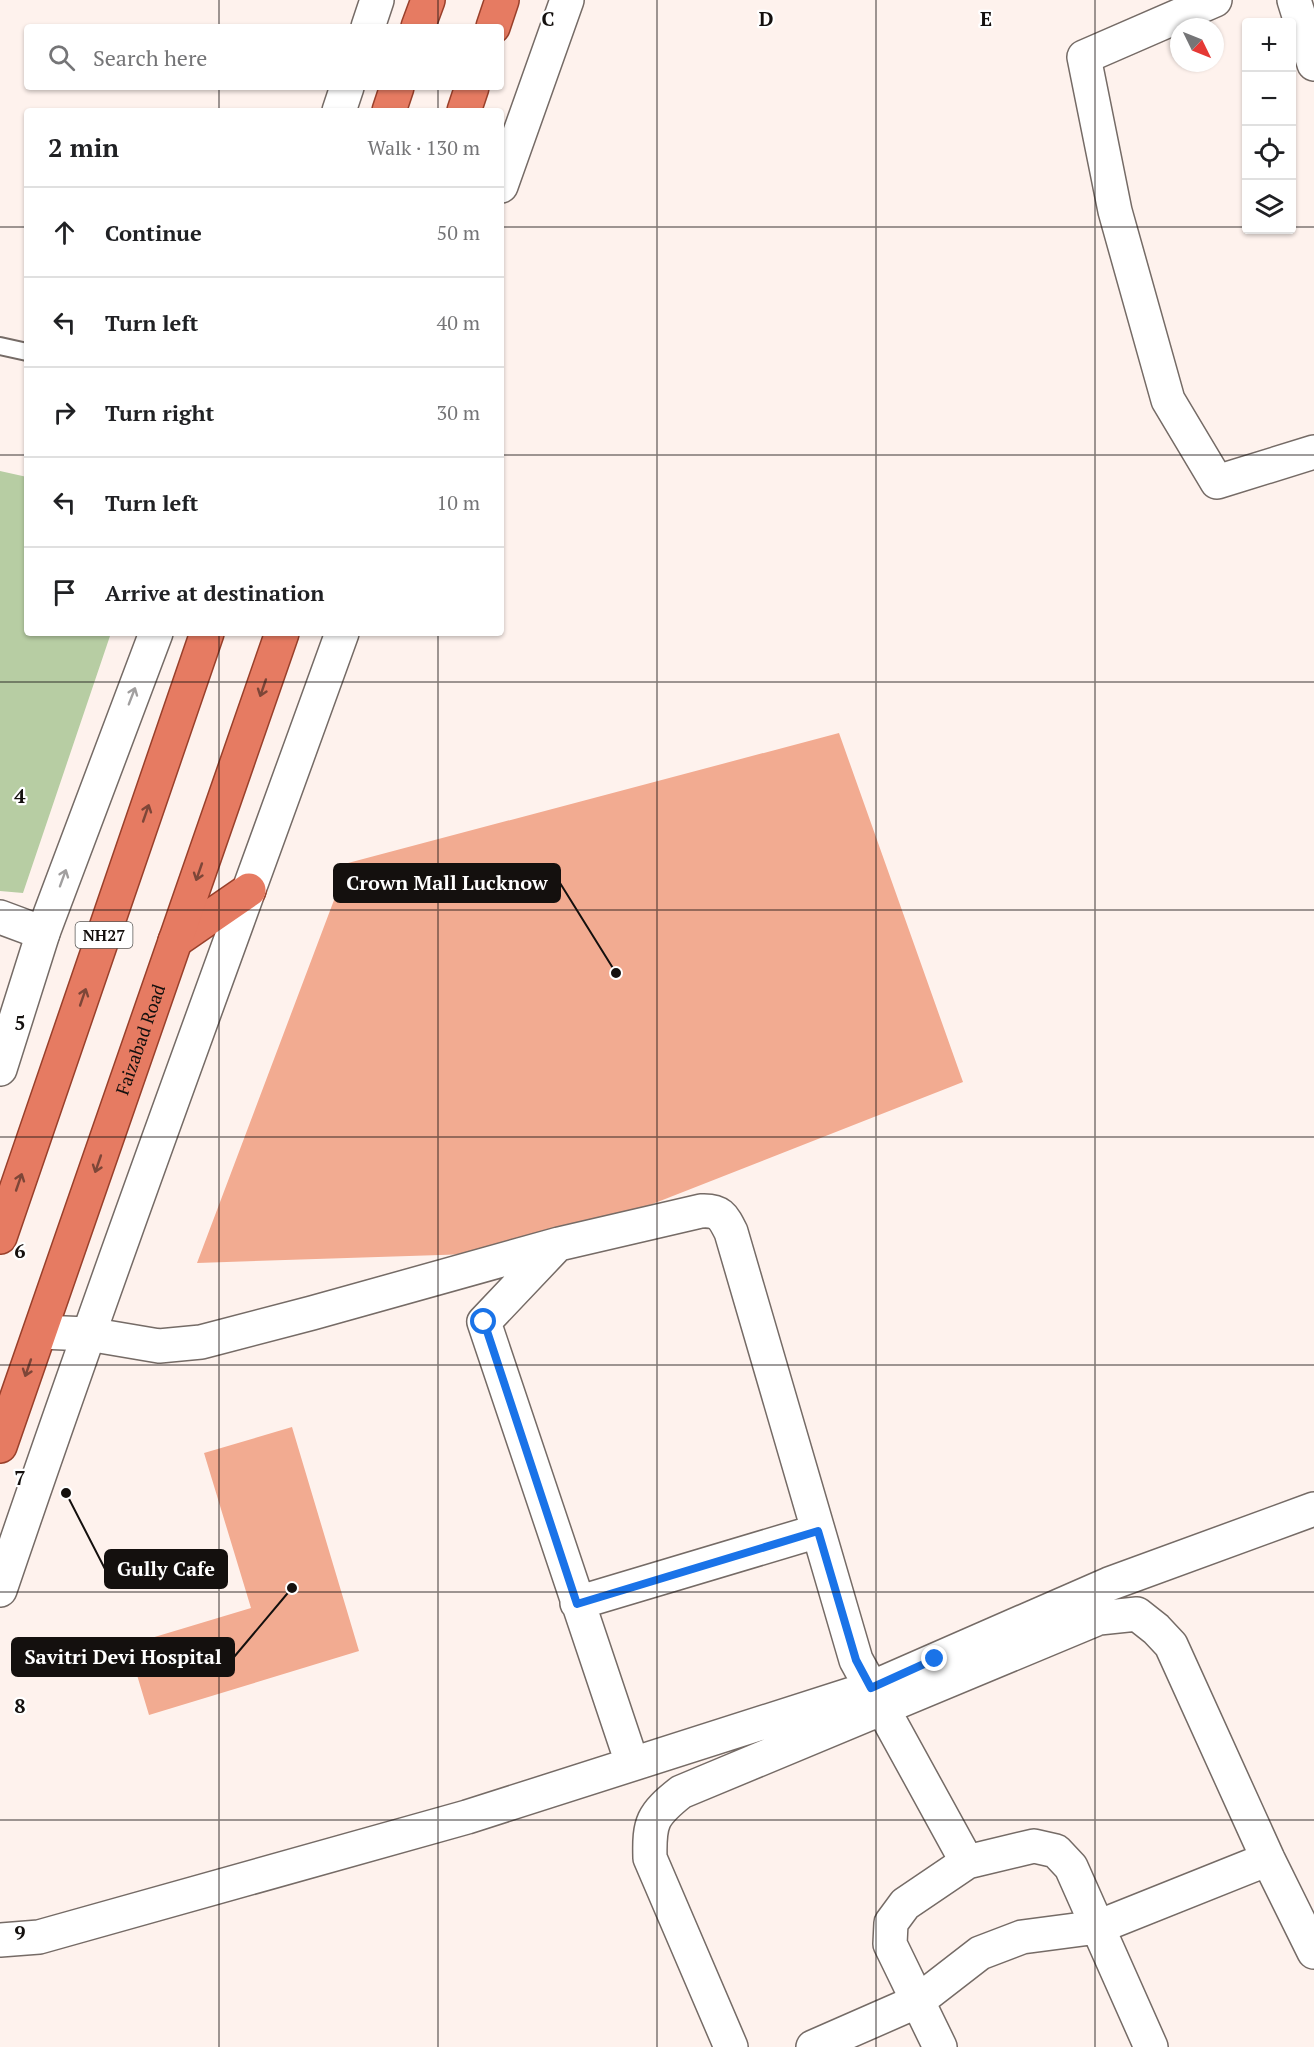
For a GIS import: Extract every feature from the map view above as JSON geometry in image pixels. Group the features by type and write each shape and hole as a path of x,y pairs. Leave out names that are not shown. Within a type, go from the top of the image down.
{"highway":[{"path":"419,24 428,0"},
{"path":"494,24 502,0"},
{"path":"390,108 396,90"},
{"path":"465,108 471,90"},
{"name":"NH27","path":"0,1237 206,636"},
{"name":"Faizabad Road","path":"0,1446 281,636"},
{"path":"175,941 249,890"}],"street":[{"path":"369,24 377,0"},
{"path":"504,178 567,0"},
{"path":"1215,0 1084,57 1115,212 1168,400 1217,482 1314,452"},
{"path":"1294,0 1314,64"},
{"path":"340,108 346,90"},
{"path":"0,1069 43,933 155,636"},
{"path":"0,1590 88,1334 341,636"},
{"path":"0,917 43,933"},
{"path":"41,1332 88,1334 159,1346 201,1342 559,1244 713,1210 723,1217 731,1232 856,1660 967,1862"},
{"path":"559,1244 484,1322 632,1763"},
{"path":"732,2047 650,1858 649,1833 660,1809 681,1792 1109,1584 1314,1509"},
{"path":"577,1604 818,1531"},
{"path":"0,1940 39,1937 467,1817 632,1763 877,1698 1099,1618 1137,1614 1171,1645 1268,1859 1314,1952"},
{"path":"940,2047 890,1944 891,1923 905,1904 967,1862 1034,1846 1056,1851 1071,1867 1150,2047"},
{"path":"813,2047 918,2001 980,1953 1022,1937 1098,1927 1268,1859"}],"lane":[{"path":"0,346 24,351"}],"green space":[{"path":"0,471 24,476 24,636 110,636 23,893 0,891"}],"building":[{"path":"839,733 963,1082 530,1252 197,1263 348,863"},
{"path":"292,1427 359,1651 149,1715 128,1645 251,1608 204,1453"}],"place":[{"name":"Crown Mall Lucknow","path":"616,973"},
{"name":"Gully Cafe","path":"66,1493"},
{"name":"Savitri Devi Hospital","path":"292,1588"}],"route":[{"path":"484,1322 577,1604 818,1531 856,1660 871,1688 935,1659"}]}
